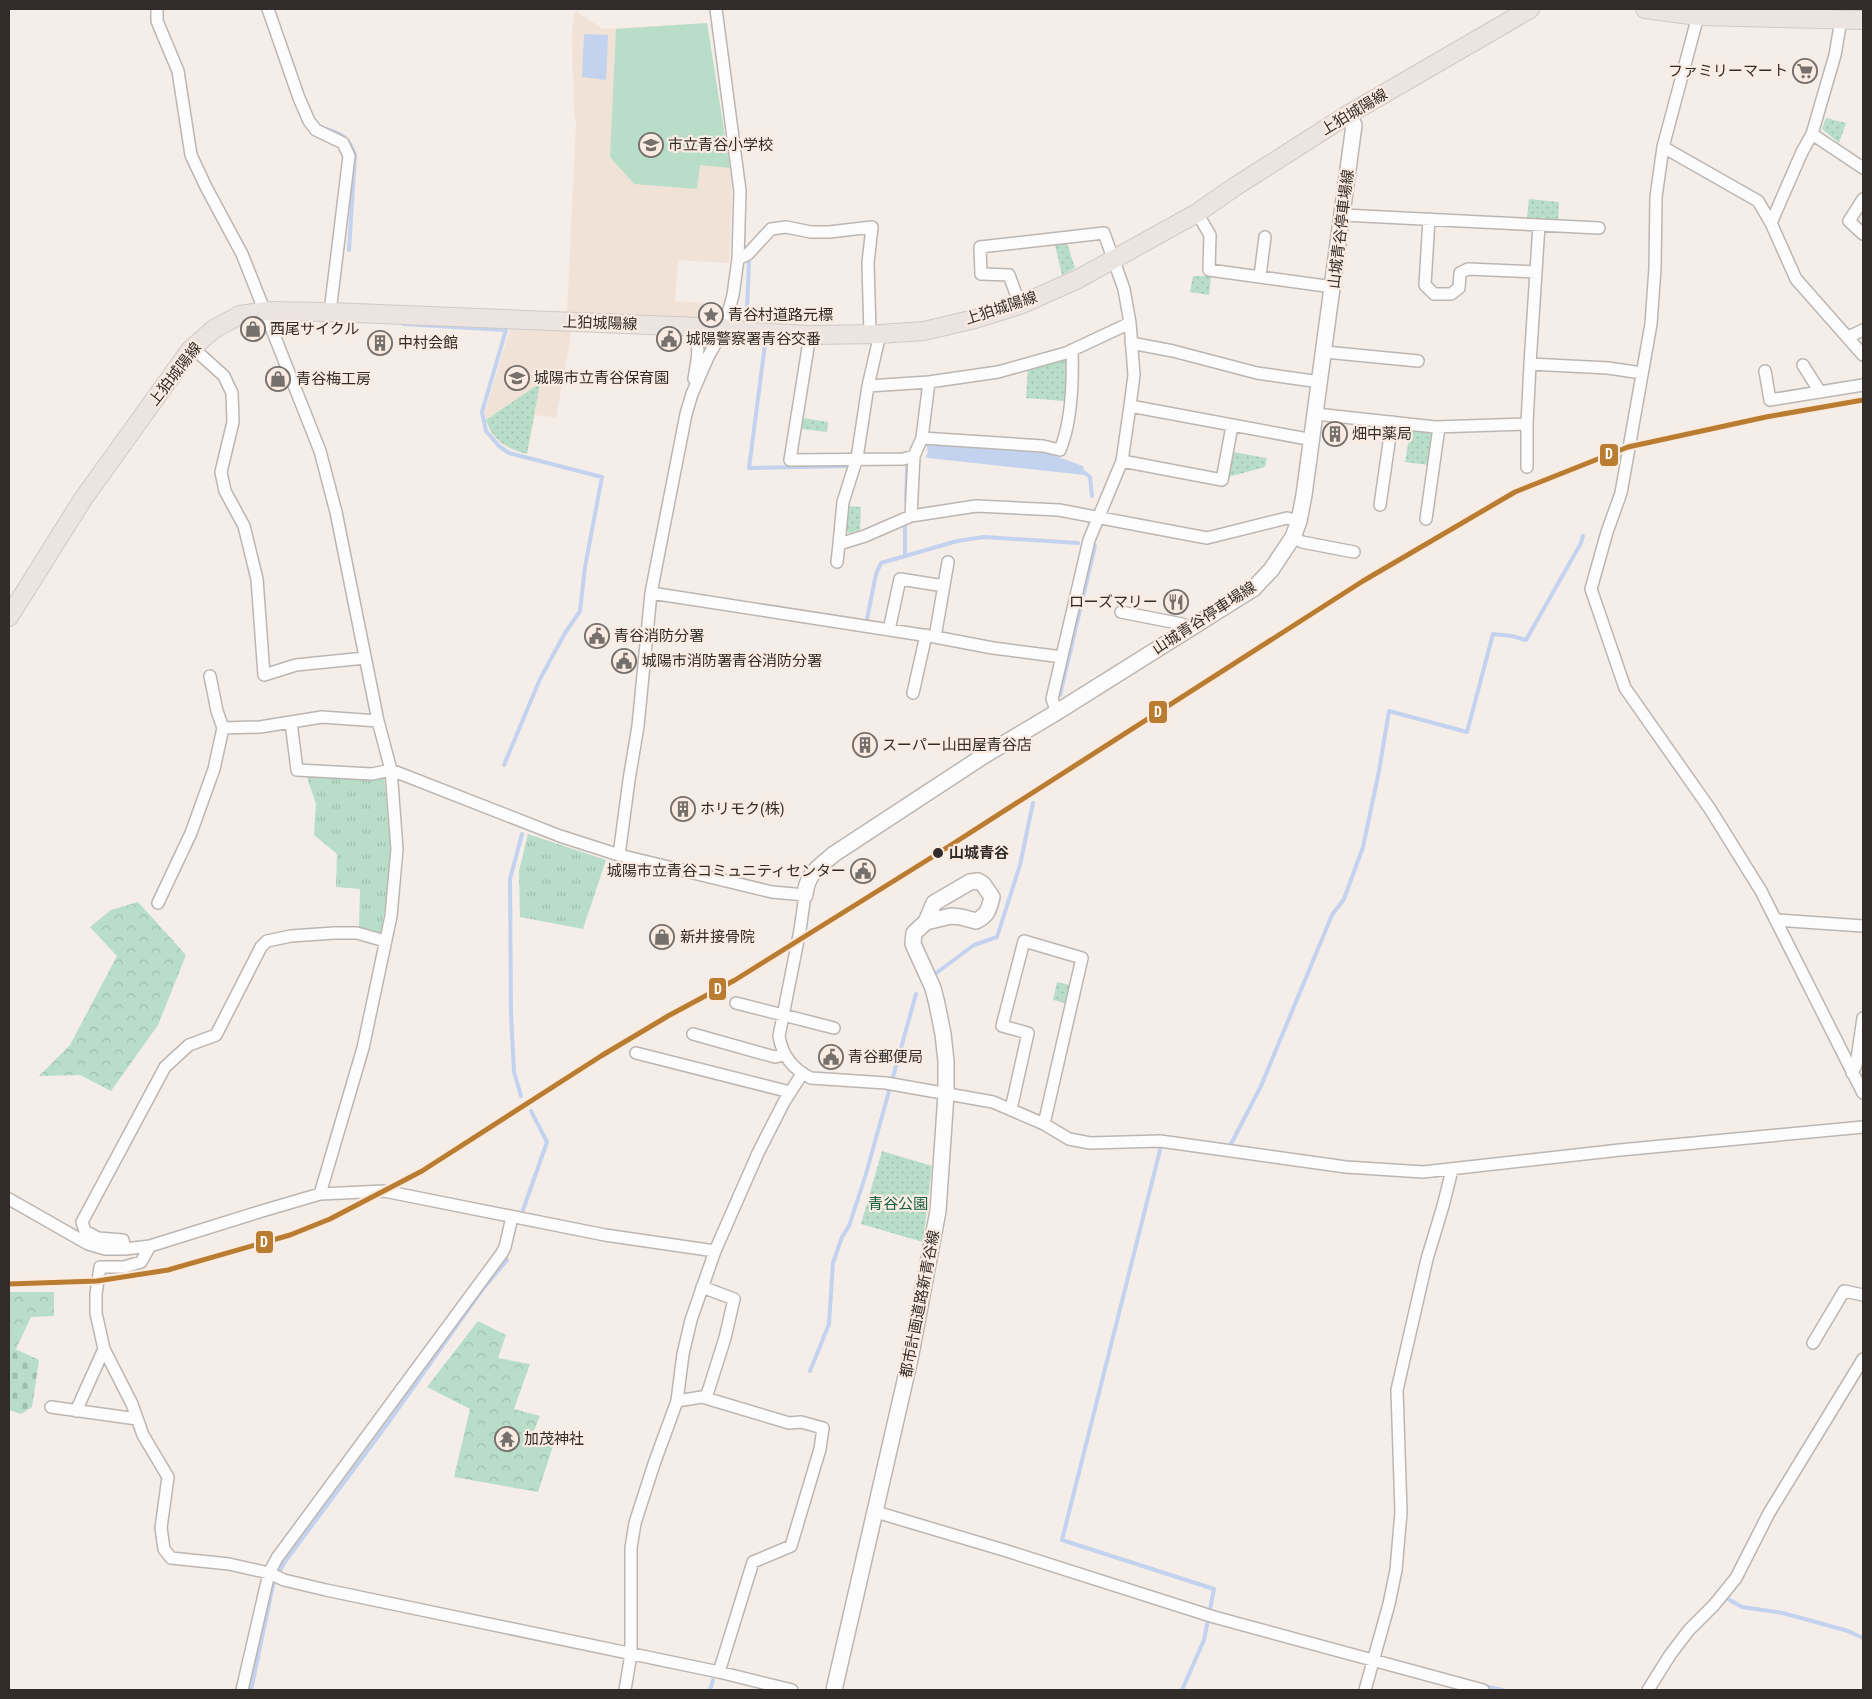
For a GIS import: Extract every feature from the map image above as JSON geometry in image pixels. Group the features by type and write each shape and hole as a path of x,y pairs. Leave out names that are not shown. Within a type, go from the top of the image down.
{"main road":[{"name":"上狛城陽線","path":"9,616 83,499 192,348 214,329 240,316 266,310 330,312 724,328 753,332 810,335 924,331 975,319 1020,305 1078,279 1197,213 1349,114 1530,9"},
{"path":"1645,9 1863,20"},
{"name":"山城青谷停車場線","path":"804,895 806,883 813,872 834,854 985,754 1057,712 1253,589 1271,570 1293,537 1299,521 1313,440 1354,126 1349,114"},
{"name":"都市計画道路新青谷線","path":"834,1690 910,1359 938,1211 946,1094 946,1061 944,1034 938,1004 933,988 913,944 914,933 926,922"}],"street":[{"path":"157,9 157,21 178,71 191,155 242,254 266,310 320,451 336,512 378,720 391,770 397,850 391,916 363,1048 320,1194"},
{"path":"268,9 309,122 316,130 343,143 349,156 330,312"},
{"path":"619,855 638,726 651,593 686,414 708,356 724,328 733,295 738,259 740,191 716,9"},
{"path":"1706,13 1663,147 1656,197 1655,268 1651,324 1621,493 1607,532 1591,589 1625,688 1710,809 1761,891 1863,1093"},
{"path":"1772,223 1802,152 1812,134 1835,55 1841,20"},
{"path":"1812,134 1863,168"},
{"path":"1663,147 1758,201 1772,223 1796,279 1863,355"},
{"path":"1863,199 1849,221 1863,234"},
{"path":"1197,213 1210,235 1209,270 1333,287"},
{"path":"1343,215 1599,228"},
{"path":"1428,219 1424,285 1434,294 1451,294 1459,288 1460,274 1468,269 1536,272"},
{"path":"1527,467 1527,424 1539,225"},
{"path":"738,259 748,254 771,229 786,227 811,232 828,232 872,227 868,263 875,334 857,458 843,502 837,562"},
{"path":"1020,305 1009,275 981,274 980,247 1104,233 1124,289 1130,323 1134,375 1122,461 1089,540 1052,699 1057,712"},
{"path":"1260,276 1265,237"},
{"path":"868,386 929,382 998,372 1072,350 1130,323"},
{"path":"691,327 697,337 699,347 692,394"},
{"path":"1848,336 1863,330"},
{"path":"810,335 790,460 903,459 914,456"},
{"path":"1131,343 1173,351 1257,373 1320,382"},
{"path":"192,348 224,376 232,393 233,422 221,472 225,491 244,526 257,580 264,675 296,666 365,658"},
{"path":"922,438 1043,446 1060,450 1066,435 1072,350"},
{"path":"1325,352 1418,361"},
{"path":"1530,364 1608,368 1642,372"},
{"path":"1803,365 1820,392"},
{"path":"1765,372 1770,400 1863,385"},
{"path":"911,516 914,456 922,438 929,382"},
{"path":"1130,406 1313,440"},
{"path":"1316,414 1439,427 1527,424"},
{"path":"1380,505 1392,422"},
{"path":"1122,461 1222,480 1232,426"},
{"path":"1426,519 1439,427"},
{"path":"839,544 865,536 911,516 976,506 1060,510 1207,538 1287,518 1299,521"},
{"path":"1293,537 1302,542 1354,552"},
{"path":"913,693 931,636 948,562"},
{"path":"889,630 900,579 944,586"},
{"path":"651,593 931,636 993,648 1062,657"},
{"path":"1121,612 1182,624 1189,629"},
{"path":"158,903 191,833 214,769 223,728 217,711 210,676"},
{"path":"223,728 260,727 322,717 378,720"},
{"path":"291,722 297,770 372,774 391,770 560,836 619,855 772,892 804,895 800,930 779,1036 784,1055 788,1061 802,1074 811,1078 892,1084 993,1102 1011,1108 1044,1124 1069,1139 1090,1143 1160,1141 1346,1168 1423,1172 1620,1150 1863,1127"},
{"path":"1776,920 1863,926"},
{"path":"125,1249 123,1240 98,1238 85,1232 82,1222 165,1067 189,1044 216,1035 261,947 267,941 291,936 334,933 357,933 385,941"},
{"path":"1011,1108 1028,1033 1002,1026 1024,941 1082,958 1044,1124"},
{"path":"736,1002 834,1028"},
{"path":"1852,1072 1856,1065 1863,1018"},
{"path":"693,1034 775,1057 784,1055"},
{"path":"636,1053 790,1092"},
{"path":"625,1690 630,1654 631,1548 635,1523 677,1401 683,1354 691,1320 716,1250 758,1153 790,1092 802,1074"},
{"path":"1365,1690 1396,1570 1401,1512 1397,1390 1427,1259 1452,1170"},
{"path":"9,1199 88,1244 104,1249 150,1246 262,1210 320,1194 384,1191 604,1235 716,1250"},
{"path":"242,1690 269,1572 321,1497 502,1253 506,1247 512,1217"},
{"path":"150,1246 141,1262 124,1267 100,1267 96,1294 96,1313 99,1334 104,1349 132,1404 142,1435 168,1477 161,1528 164,1549 171,1558 229,1564 269,1572 284,1580 719,1672 792,1690"},
{"path":"702,1288 734,1299 725,1338 706,1398"},
{"path":"1813,1343 1844,1291 1863,1294"},
{"path":"76,1411 104,1349"},
{"path":"1648,1690 1670,1655 1689,1630 1714,1605 1736,1578 1769,1513 1863,1360"},
{"path":"677,1401 702,1397 789,1423 801,1422 824,1428 820,1449 792,1546 753,1562 719,1672"},
{"path":"51,1407 137,1419"},
{"path":"876,1512 1214,1617 1482,1690"}],"shaded area":[{"name":"市立青谷小学校","path":"577,12 603,29 707,23 732,182 729,263 678,260 675,301 704,303 703,319 567,314 576,123 572,38 574,13"},
{"path":"511,326 572,329 556,418 535,415 527,454 512,450 500,443 490,431 485,412"}],"green space":[{"path":"707,23 730,168 700,165 697,189 634,184 610,157 616,29"},
{"path":"1826,118 1846,123 1839,143 1822,129"},
{"path":"1529,199 1559,202 1558,220 1527,218"},
{"path":"1067,243 1075,268 1062,275 1055,245"},
{"path":"1193,276 1211,276 1209,295 1190,292"},
{"path":"1068,355 1064,401 1026,398 1028,367"},
{"path":"540,383 527,454 502,443 493,433 486,420"},
{"path":"803,418 828,422 827,432 802,429"},
{"path":"1411,428 1434,431 1429,465 1405,462"},
{"path":"1233,452 1267,458 1265,467 1228,477"},
{"path":"847,506 861,507 860,530 849,533 845,529"},
{"path":"306,774 384,776 392,861 381,934 359,927 360,889 336,887 337,854 314,835 316,804"},
{"path":"528,834 606,860 583,929 520,917 519,871"},
{"path":"138,902 186,955 158,1025 111,1091 80,1075 39,1076 70,1045 117,956 90,927 111,910"},
{"path":"1057,982 1070,985 1065,1003 1053,1000"},
{"name":"青谷公園","path":"882,1151 932,1166 923,1242 861,1224"},
{"path":"9,1292 54,1292 54,1316 31,1317 16,1349 9,1346"},
{"path":"478,1321 506,1335 498,1358 530,1364 514,1409 540,1416 533,1433 555,1440 538,1492 454,1477 470,1409 427,1387"},
{"path":"9,1346 39,1360 32,1407 21,1414 9,1410"}],"water":[{"path":"584,34 608,35 606,80 582,77"},
{"path":"931,441 1039,450 1083,466 1085,473 928,456 927,445"}],"waterway":[{"path":"326,129 345,138 355,155 349,250"},
{"path":"749,262 747,310 753,317 760,318"},
{"path":"403,324 506,330 482,412 486,431 499,446 509,453 602,477 585,567 580,611 565,633 540,679 504,765"},
{"path":"766,337 749,468 849,466"},
{"path":"928,456 1085,473 1090,477 1092,496"},
{"path":"906,501 907,468"},
{"path":"905,523 905,556"},
{"path":"1230,1146 1261,1086 1332,915 1344,899 1363,847 1389,711 1467,732 1493,634 1526,640 1581,543 1583,536"},
{"path":"867,619 876,574 881,563 957,541 984,537 1078,543"},
{"path":"1060,695 1095,546"},
{"path":"935,974 974,945 997,937 1020,865 1033,803"},
{"path":"521,1096 514,1072 511,1014 510,879 522,834"},
{"path":"810,1371 829,1324 833,1263 842,1237 849,1226 866,1174 916,994"},
{"path":"523,1210 547,1142 531,1111"},
{"path":"1161,1146 1062,1540 1214,1589 1204,1640 1182,1690"},
{"path":"251,1690 273,1585 284,1563 388,1423 482,1290 507,1260"},
{"path":"1723,1596 1742,1607 1783,1613 1848,1631 1863,1638"},
{"path":"710,1690 713,1680"},
{"path":"1484,1686 1502,1690"}],"transit line":[{"name":"D","path":"9,1284 97,1281 168,1270 290,1235 330,1219 422,1171 601,1056 668,1016 735,980 937,854 1363,581 1515,492 1628,447 1766,417 1863,400"}],"place":[{"name":"ファミリーマート","path":"1805,71"},
{"name":"市立青谷小学校","path":"651,145"},
{"name":"青谷村道路元標","path":"711,315"},
{"name":"西尾サイクル","path":"253,329"},
{"name":"城陽警察署青谷交番","path":"669,339"},
{"name":"中村会館","path":"380,343"},
{"name":"城陽市立青谷保育園","path":"517,378"},
{"name":"青谷梅工房","path":"278,379"},
{"name":"畑中薬局","path":"1335,434"},
{"name":"ローズマリー","path":"1176,602"},
{"name":"青谷消防分署","path":"597,636"},
{"name":"城陽市消防署青谷消防分署","path":"624,661"},
{"name":"スーパー山田屋青谷店","path":"865,745"},
{"name":"ホリモク(株)","path":"683,809"},
{"name":"山城青谷","path":"938,853"},
{"name":"城陽市立青谷コミュニティセンター","path":"863,871"},
{"name":"新井接骨院","path":"662,937"},
{"name":"青谷郵便局","path":"831,1057"},
{"name":"加茂神社","path":"507,1439"}]}
